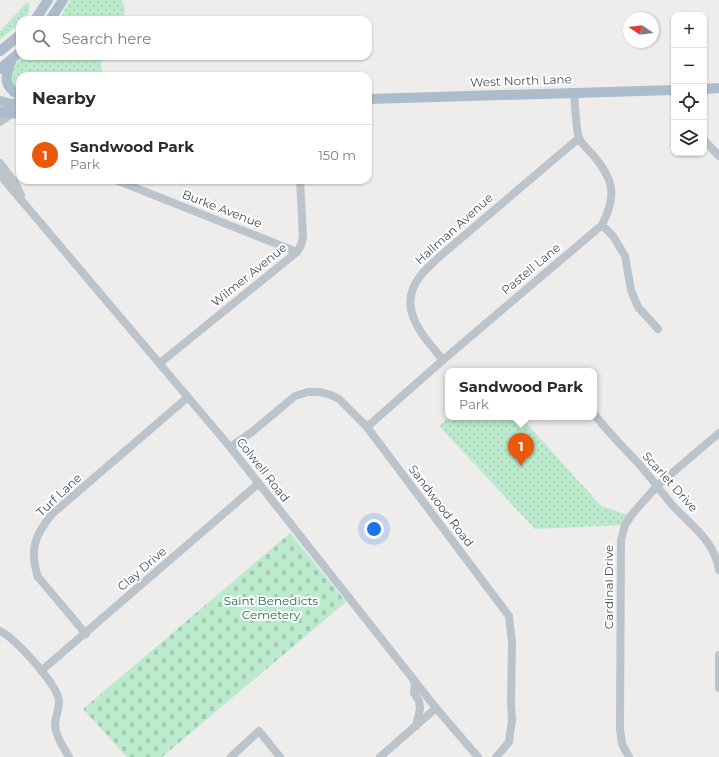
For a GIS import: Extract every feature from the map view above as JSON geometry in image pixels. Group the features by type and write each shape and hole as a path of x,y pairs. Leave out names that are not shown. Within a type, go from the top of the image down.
{"main road":[{"path":"38,16 48,0"},
{"path":"53,16 63,0"},
{"path":"0,51 16,38"},
{"path":"0,69 16,56"},
{"path":"12,59 7,70 6,80 10,90 16,94"},
{"path":"707,89 719,88"},
{"name":"West North Lane","path":"372,99 671,90"},
{"path":"0,101 16,104"},
{"path":"0,112 16,114"}],"street":[{"path":"574,92 578,138"},
{"path":"0,122 16,114"},
{"name":"Pastell Lane","path":"367,428 443,360 602,225 608,213 612,196 611,183 601,164 578,138"},
{"name":"Hallman Avenue","path":"443,360 419,331 412,318 410,304 413,288 421,275 439,258 578,138"},
{"path":"707,143 719,156"},
{"name":"Colwell Road","path":"0,163 15,183 24,202"},
{"name":"Colwell Road","path":"0,175 230,447 414,681 478,757"},
{"name":"Burke Avenue","path":"126,184 297,252"},
{"name":"Wilmer Avenue","path":"160,364 297,252 303,237 300,184"},
{"path":"602,225 613,236 625,256 631,290 638,307 658,329"},
{"name":"Sandwood Road","path":"230,447 252,432 295,396 308,392 331,395 339,399 367,428 509,616 512,642 512,720 509,742 496,757"},
{"name":"Turf Lane","path":"86,634 38,577 34,566 34,541 52,514 188,397"},
{"name":"Scarlet Drive","path":"597,417 711,546 718,560 719,570"},
{"name":"Cardinal Drive","path":"629,757 622,744 620,729 621,540 625,525 633,513 657,486 719,433"},
{"name":"Clay Drive","path":"41,671 86,634 258,484"},
{"path":"0,631 15,642 50,682 59,701 55,721 56,733 69,757"},
{"path":"719,655 719,688"},
{"path":"414,681 414,693 419,701 420,709 416,726"},
{"path":"380,757 436,708"},
{"path":"231,757 259,731 280,757"}],"green space":[{"path":"70,0 121,0 125,7 124,16 61,16"},
{"path":"28,2 29,11 26,16 16,16 16,26 0,40 0,31"},
{"path":"101,60 102,72 16,72 16,88 11,80 11,72 18,61"},
{"path":"446,420 524,420 601,506 631,516 625,525 535,529 439,426"},
{"name":"Saint Benedicts Cemetery","path":"290,533 346,602 162,757 127,757 83,709"}],"place":[{"name":"Sandwood Park","path":"521,466"}]}
